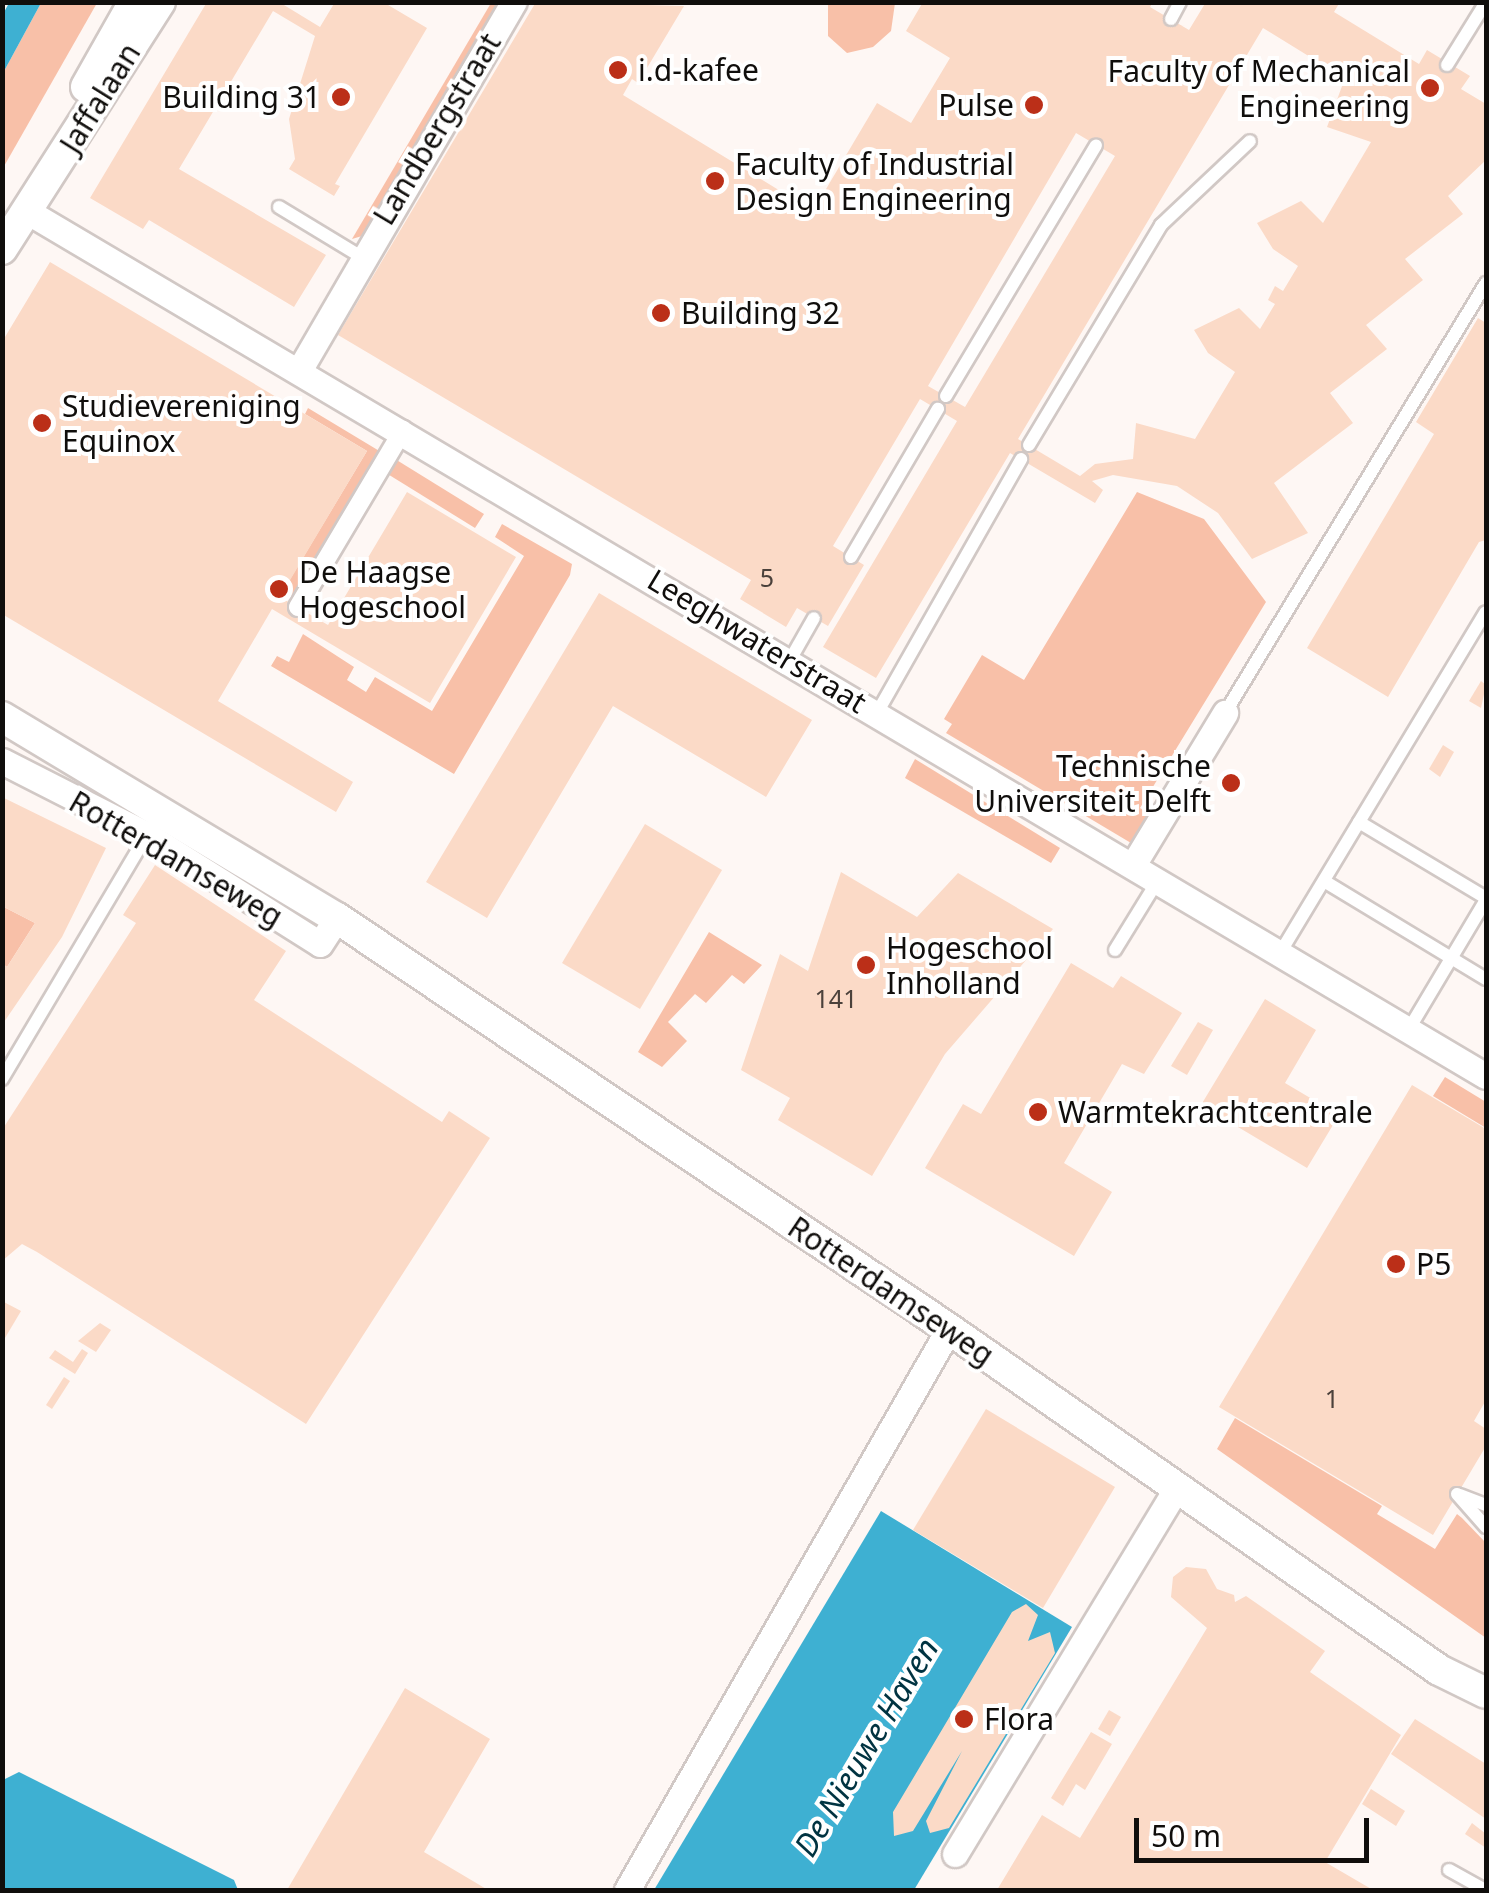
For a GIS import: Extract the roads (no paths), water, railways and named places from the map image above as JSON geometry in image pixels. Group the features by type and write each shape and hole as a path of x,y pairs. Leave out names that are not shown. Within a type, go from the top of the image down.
{"street":[{"name":"Jaffalaan","path":"31,200 60,132 134,2"},
{"name":"Jaffalaan","path":"2,249 31,200 76,142 160,2"},
{"name":"Landbergstraat","path":"300,368 360,256 514,2"},
{"name":"Leeghwaterstraat","path":"31,200 300,368 1486,1076"},
{"path":"298,608 403,430"},
{"path":"1133,865 1225,713"},
{"name":"Rotterdamseweg","path":"2,716 155,822"},
{"name":"Rotterdamseweg","path":"2,761 155,822 338,918 948,1329 1439,1670 1486,1693"},
{"path":"626,1890 948,1329"},
{"path":"955,1854 1177,1487"},
{"name":"Rotterdamseweg","path":"1439,1670 1456,1696 1486,1717"}],"lane":[{"path":"1171,19 1180,2"},
{"path":"1447,65 1486,2"},
{"path":"1029,446 1161,225 1250,140"},
{"path":"946,396 1096,145"},
{"name":"Landbergstraat","path":"279,207 360,256"},
{"path":"1225,713 1486,283"},
{"path":"851,557 938,410"},
{"path":"877,713 1021,459"},
{"path":"1280,953 1486,612"},
{"path":"790,660 814,618"},
{"path":"2,1079 155,822"},
{"path":"1360,822 1486,899 1409,1030"},
{"path":"1115,950 1158,880"},
{"path":"1324,881 1486,979"},
{"path":"1457,1494 1486,1505"},
{"path":"1457,1494 1486,1514"},
{"path":"1457,1494 1486,1527"},
{"path":"1449,1870 1485,1890"}],"water":[{"path":"9,3 41,3 3,73 3,14"},
{"name":"De Nieuwe Haven","path":"881,1511 1072,1627 914,1890 654,1890"},
{"path":"19,1772 234,1880 238,1890 3,1890 3,1780"}],"place":[{"name":"i.d-kafee","path":"618,70"},
{"name":"Faculty of Mechanical Engineering","path":"1430,88"},
{"name":"Building 31","path":"341,97"},
{"name":"Pulse","path":"1034,105"},
{"name":"Faculty of Industrial Design Engineering","path":"715,181"},
{"name":"Building 32","path":"661,313"},
{"name":"Studievereniging Equinox","path":"42,423"},
{"name":"De Haagse Hogeschool","path":"279,589"},
{"name":"Technische Universiteit Delft","path":"1231,783"},
{"name":"Hogeschool Inholland","path":"866,965"},
{"name":"Warmtekrachtcentrale","path":"1038,1112"},
{"name":"P5","path":"1396,1264"},
{"name":"Flora","path":"964,1719"}]}
